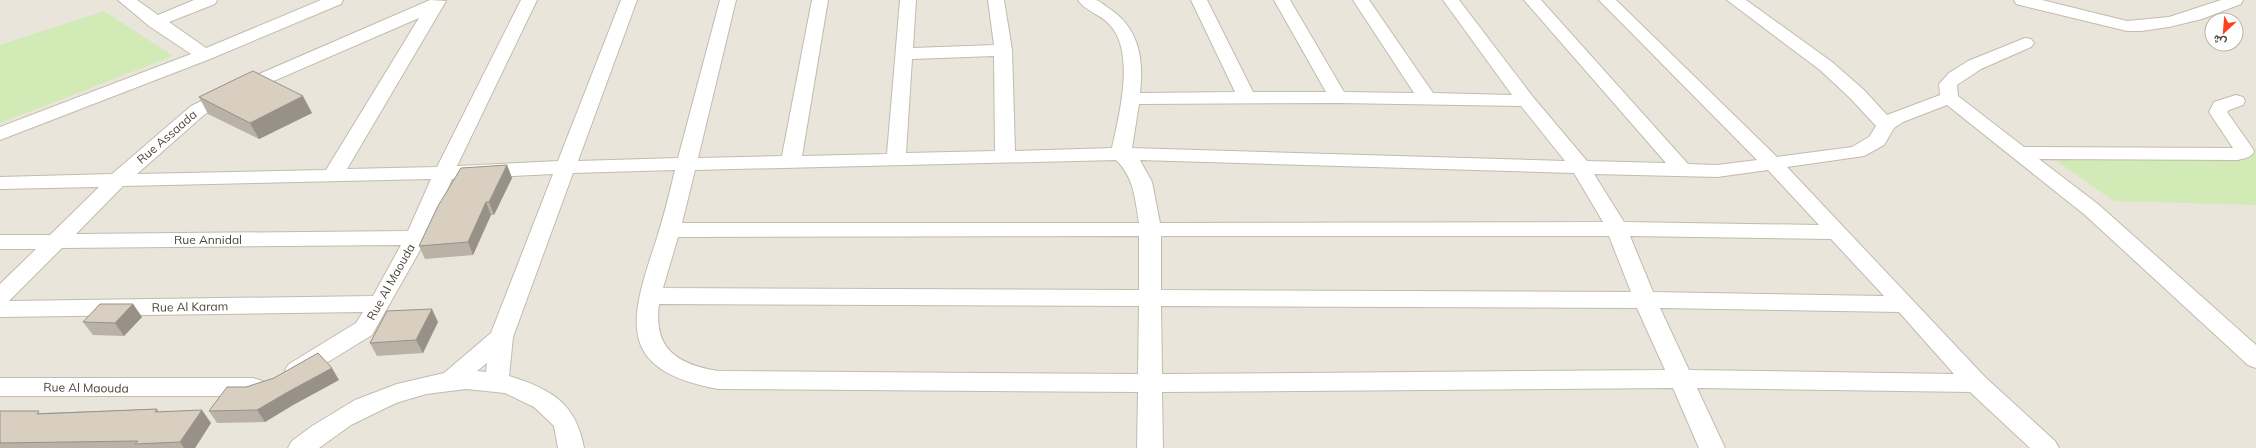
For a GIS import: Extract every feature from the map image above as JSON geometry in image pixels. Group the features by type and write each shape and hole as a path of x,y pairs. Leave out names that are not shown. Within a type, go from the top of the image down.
{"street":[{"path":"126,0 154,22 204,55"},
{"path":"154,22 210,0"},
{"path":"0,134 204,55 335,0"},
{"name":"Rue Al Maouda","path":"0,387 252,388 275,381 340,346 364,329 380,304 416,238 444,173 530,0"},
{"path":"497,382 501,337 629,0"},
{"path":"728,0 670,230 650,296 646,328 653,348 673,366 702,377 718,380 1151,383 1682,379 1976,383"},
{"path":"792,161 820,0"},
{"path":"896,159 908,0"},
{"path":"996,0 1003,50 1005,156"},
{"path":"1086,0 1115,20 1124,33 1130,50 1132,99 1121,154"},
{"path":"1199,0 1246,97"},
{"path":"1282,0 1338,97"},
{"path":"1361,0 1427,100"},
{"path":"1451,0 1526,101 1580,166 1618,229 1645,300 1712,448"},
{"path":"1532,0 1683,171"},
{"path":"1607,0 1772,163 1905,304 1976,383 2046,448"},
{"path":"1735,0 1826,66 1857,94 1886,125"},
{"path":"2022,0 2127,26 2144,26 2183,20 2235,0"},
{"path":"333,175 438,2"},
{"name":"Rue Assaada","path":"0,296 119,179 186,119 208,104 438,2"},
{"path":"2025,43 1988,59 1954,77 1948,84 1949,98 2092,210 2256,359"},
{"path":"904,54 1003,50"},
{"path":"1132,99 1338,97 1526,101"},
{"path":"0,183 119,179 444,173 566,167 792,161 1121,154 1716,171 1857,152 1877,141 1886,125 1896,118 1949,98"},
{"path":"2020,153 2238,154 2244,152 2243,146 2232,136 2218,112 2221,106 2236,101"},
{"path":"1121,154 1134,166 1142,182 1150,228 1150,448"},
{"path":"670,230 1150,228 1618,229 1838,232"},
{"name":"Rue Annidal","path":"0,242 416,238"},
{"path":"650,296 1645,300 1905,304"},
{"name":"Rue Al Karam","path":"0,309 380,304"},
{"path":"450,381 501,337"},
{"path":"301,448 328,427 364,407 388,396 419,387 450,381 497,382 528,390 552,406 568,429 571,448"}],"shaded area":[{"path":"0,0 2256,0 2256,448 0,448"}],"green space":[{"path":"104,11 173,56 0,123 0,45"},
{"path":"2256,149 2256,205 2114,201 2054,159"}],"building":[{"path":"253,71 303,96 250,123 199,97 238,78"},
{"path":"507,165 489,202 486,202 468,242 419,246 438,206 461,168"},
{"path":"100,304 133,304 115,323 83,322"},
{"path":"432,309 416,340 370,343 387,311"},
{"path":"318,353 332,368 257,410 209,411 227,387 246,387 274,378"},
{"path":"157,409 155,412 202,410 180,442 135,444 138,441 0,443 0,411 39,411 37,414"}]}
